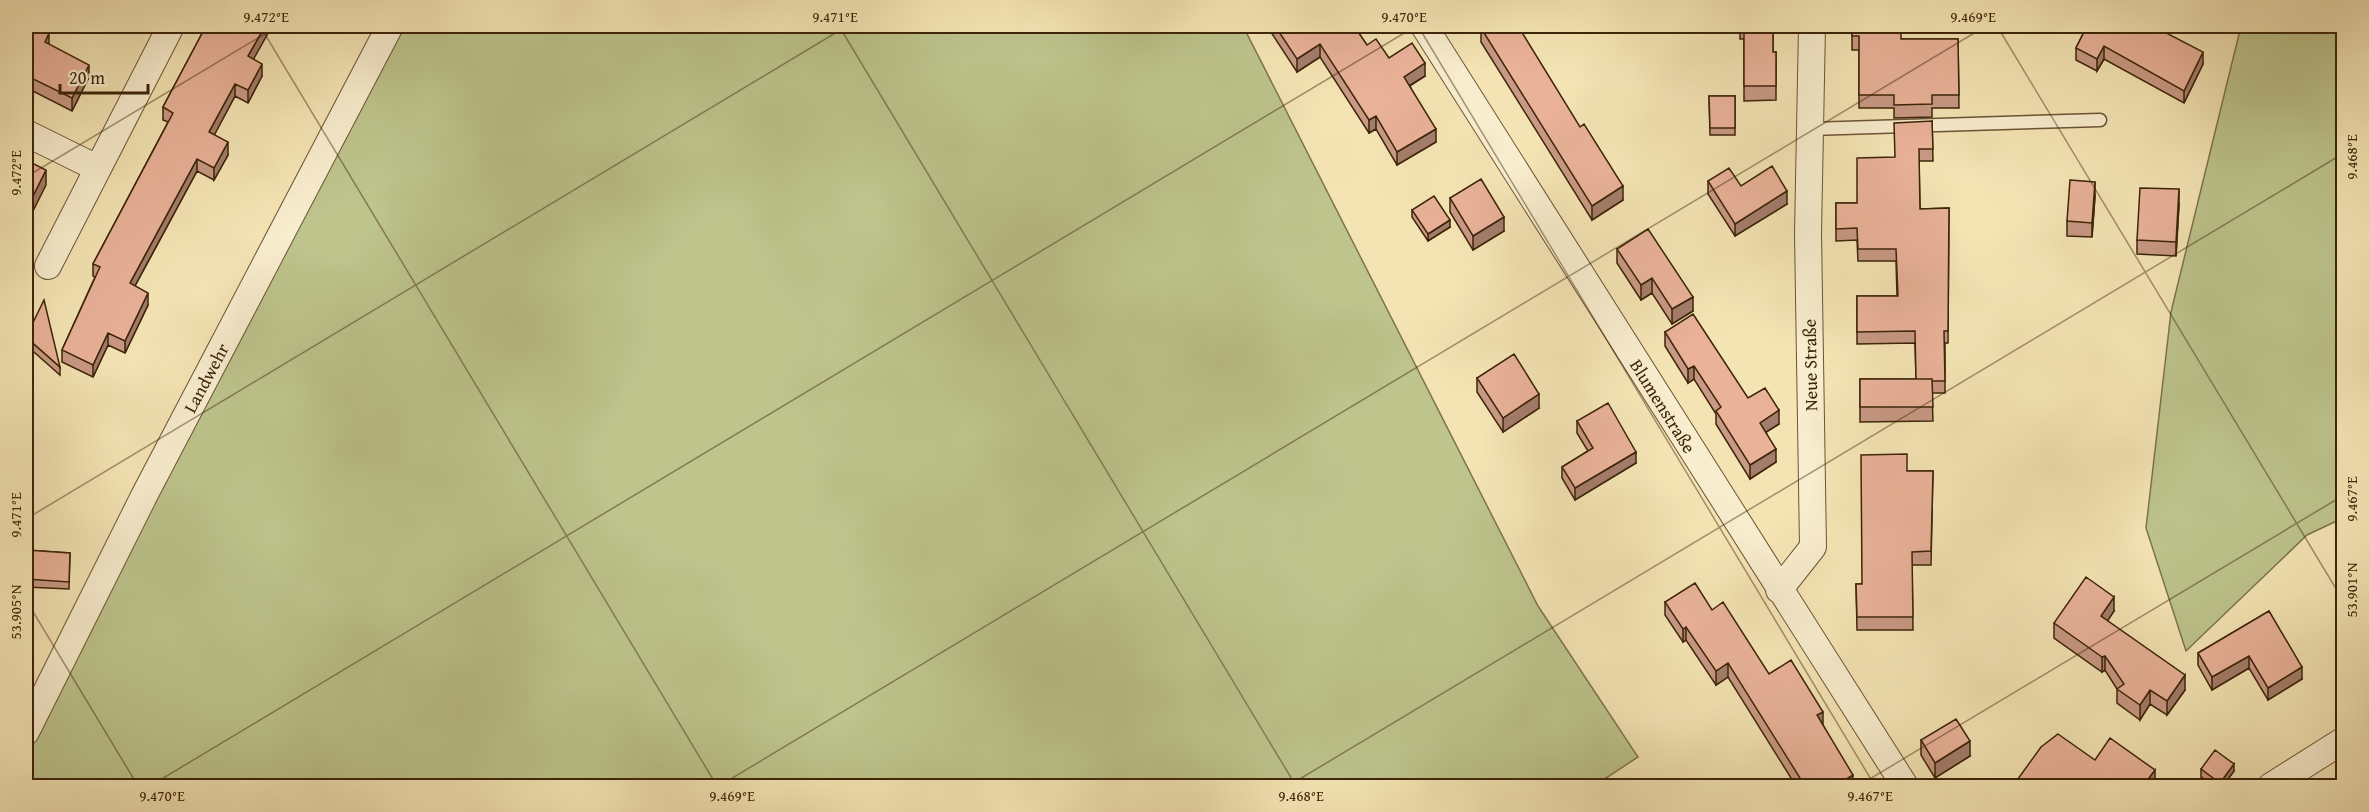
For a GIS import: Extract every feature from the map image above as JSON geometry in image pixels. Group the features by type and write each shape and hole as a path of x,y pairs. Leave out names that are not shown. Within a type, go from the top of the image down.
{"street":[{"path":"48,266 171,26"},
{"name":"Landwehr","path":"26,732 145,494 390,26"},
{"name":"Blumenstraße","path":"1424,26 1905,786"},
{"name":"Neue Straße","path":"1779,590 1813,547 1808,233 1812,26"},
{"path":"26,133 97,168"},
{"path":"2271,786 2343,740"}],"lane":[{"path":"1810,129 2100,120"}],"green space":[{"path":"399,26 1243,26 1538,606 1638,757 1594,786 26,786 26,751"},
{"path":"2241,26 2343,26 2343,518 2307,535 2186,651 2146,528 2171,312"}],"building":[{"path":"26,26 34,26 49,33 45,42 89,65 72,98 27,76 32,67 26,64"},
{"path":"206,26 265,26 248,56 262,64 248,90 235,84 209,132 228,142 214,168 197,159 130,283 148,293 125,341 108,333 93,365 62,350 100,267 93,264 173,113 163,107"},
{"path":"1275,26 1354,26 1367,45 1376,39 1389,58 1412,43 1425,63 1404,77 1436,129 1397,152 1376,116 1369,120 1320,44 1297,59"},
{"path":"1518,26 1580,127 1584,124 1623,186 1592,206 1481,28"},
{"path":"1744,26 1773,26 1776,86 1744,86"},
{"path":"1852,26 1901,26 1901,39 1958,39 1959,95 1932,95 1932,104 1894,105 1894,95 1859,95 1859,36 1852,36"},
{"path":"2087,26 2153,26 2203,52 2184,91 2104,46 2097,59 2076,48"},
{"path":"1709,96 1735,96 1735,128 1710,128"},
{"path":"1932,121 1933,149 1919,149 1920,209 1949,208 1948,331 1944,331 1945,381 1916,379 1915,331 1857,332 1857,296 1898,296 1896,249 1858,249 1857,228 1836,229 1836,203 1857,203 1857,158 1895,157 1894,123"},
{"path":"26,160 46,170 26,210"},
{"path":"1772,166 1787,191 1735,224 1708,181 1729,168 1741,186"},
{"path":"1481,179 1504,217 1473,236 1450,198"},
{"path":"2070,180 2095,182 2092,223 2067,221"},
{"path":"2140,188 2179,189 2176,242 2137,240"},
{"path":"1434,196 1450,220 1428,234 1412,210"},
{"path":"1648,229 1693,297 1672,309 1652,278 1641,285 1617,249"},
{"path":"44,300 60,367 26,337"},
{"path":"1693,314 1748,398 1765,388 1779,410 1760,423 1776,449 1750,465 1716,411 1721,407 1694,366 1688,369 1665,332"},
{"path":"1514,354 1539,394 1503,418 1477,378"},
{"path":"1860,379 1932,379 1933,407 1860,407"},
{"path":"1608,403 1636,452 1575,488 1562,467 1593,448 1577,421"},
{"path":"1907,454 1907,471 1933,471 1931,551 1912,552 1913,617 1857,617 1856,584 1862,584 1861,455"},
{"path":"26,550 70,553 69,582 26,579"},
{"path":"2086,577 2114,597 2101,616 2185,675 2167,701 2150,690 2140,705 2117,689 2124,684 2105,656 2102,657 2054,623"},
{"path":"1695,583 1712,610 1723,602 1769,674 1791,660 1823,712 1817,715 1853,775 1835,786 1805,786 1728,663 1716,671 1686,627 1683,629 1665,602"},
{"path":"2269,611 2302,667 2268,688 2249,656 2212,677 2198,653"},
{"path":"1956,719 1970,741 1935,763 1921,740"},
{"path":"2058,734 2095,760 2110,738 2155,770 2143,786 2129,786 2118,779 2112,786 2020,786 2015,783 2041,747"},
{"path":"2215,750 2234,764 2220,783 2201,769"}]}
